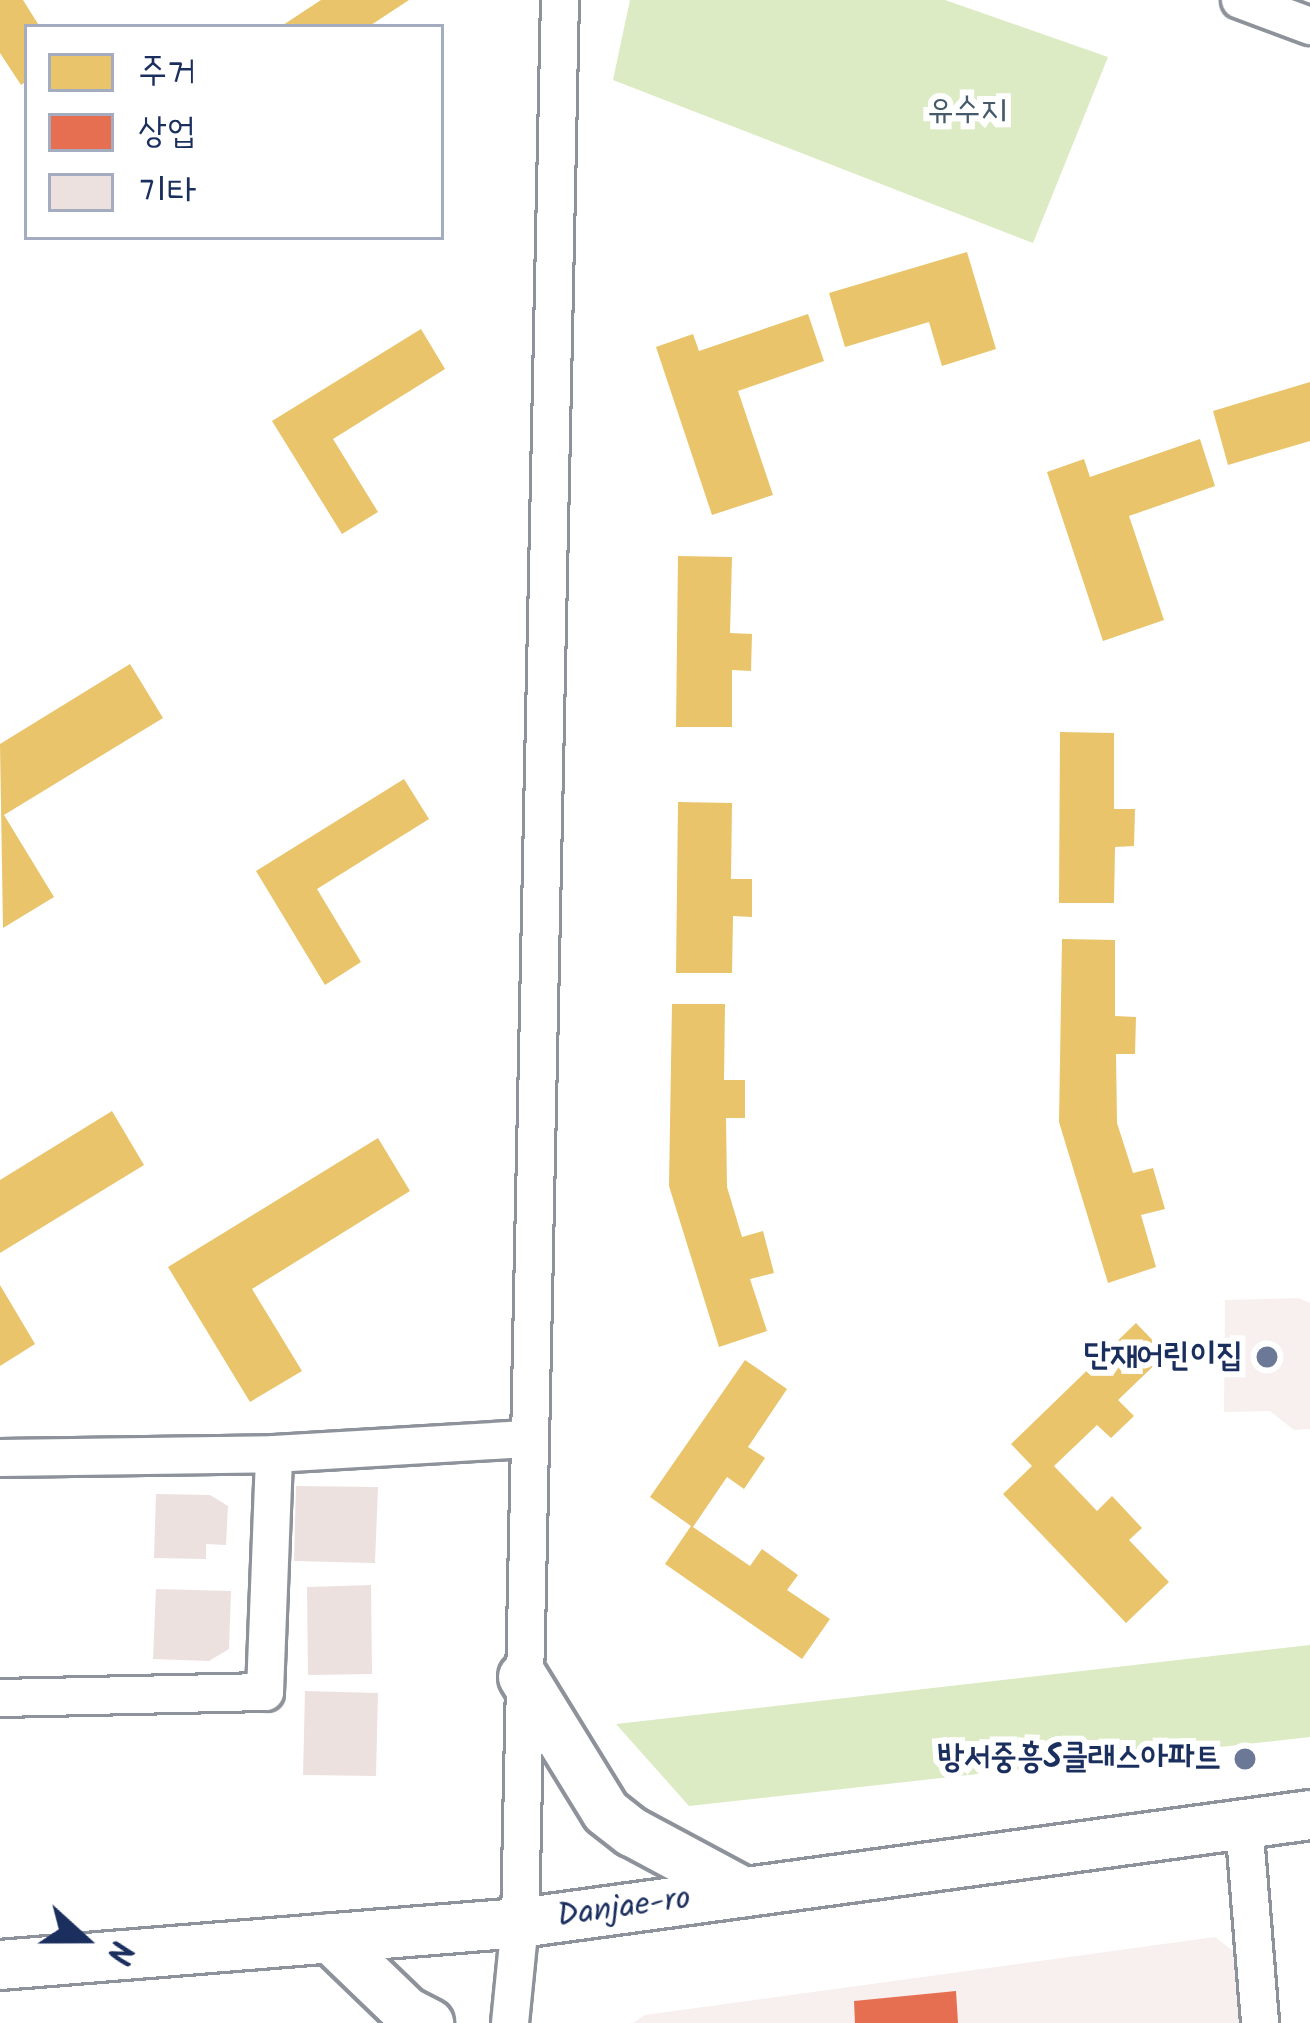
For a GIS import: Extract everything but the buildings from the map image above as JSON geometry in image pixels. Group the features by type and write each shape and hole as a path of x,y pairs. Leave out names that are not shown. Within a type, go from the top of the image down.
{"street":[{"path":"510,2023 520,1923 526,1439 560,0"},
{"path":"1240,0 1310,26"},
{"path":"0,1458 274,1454 526,1439"},
{"path":"0,1698 265,1692 274,1454"},
{"path":"523,1677 606,1812 744,1892"},
{"name":"Danjae-ro","path":"0,1965 520,1923 1310,1815"},
{"path":"1244,1823 1260,2023"},
{"path":"330,1938 407,2012 429,2023"}],"shaded area":[{"name":"단재어린이집","path":"1299,1298 1310,1303 1310,1429 1294,1430 1270,1411 1224,1412 1225,1300"},
{"path":"1215,1937 1242,1958 1248,2023 633,2023 645,2015"}],"green space":[{"name":"유수지","path":"630,0 945,0 1108,57 1033,243 613,80"},
{"path":"1310,1645 1310,1737 689,1806 616,1724"}],"place":[{"name":"단재어린이집","path":"1267,1357"},
{"name":"방서중흥S클래스아파트","path":"1245,1759"}]}
